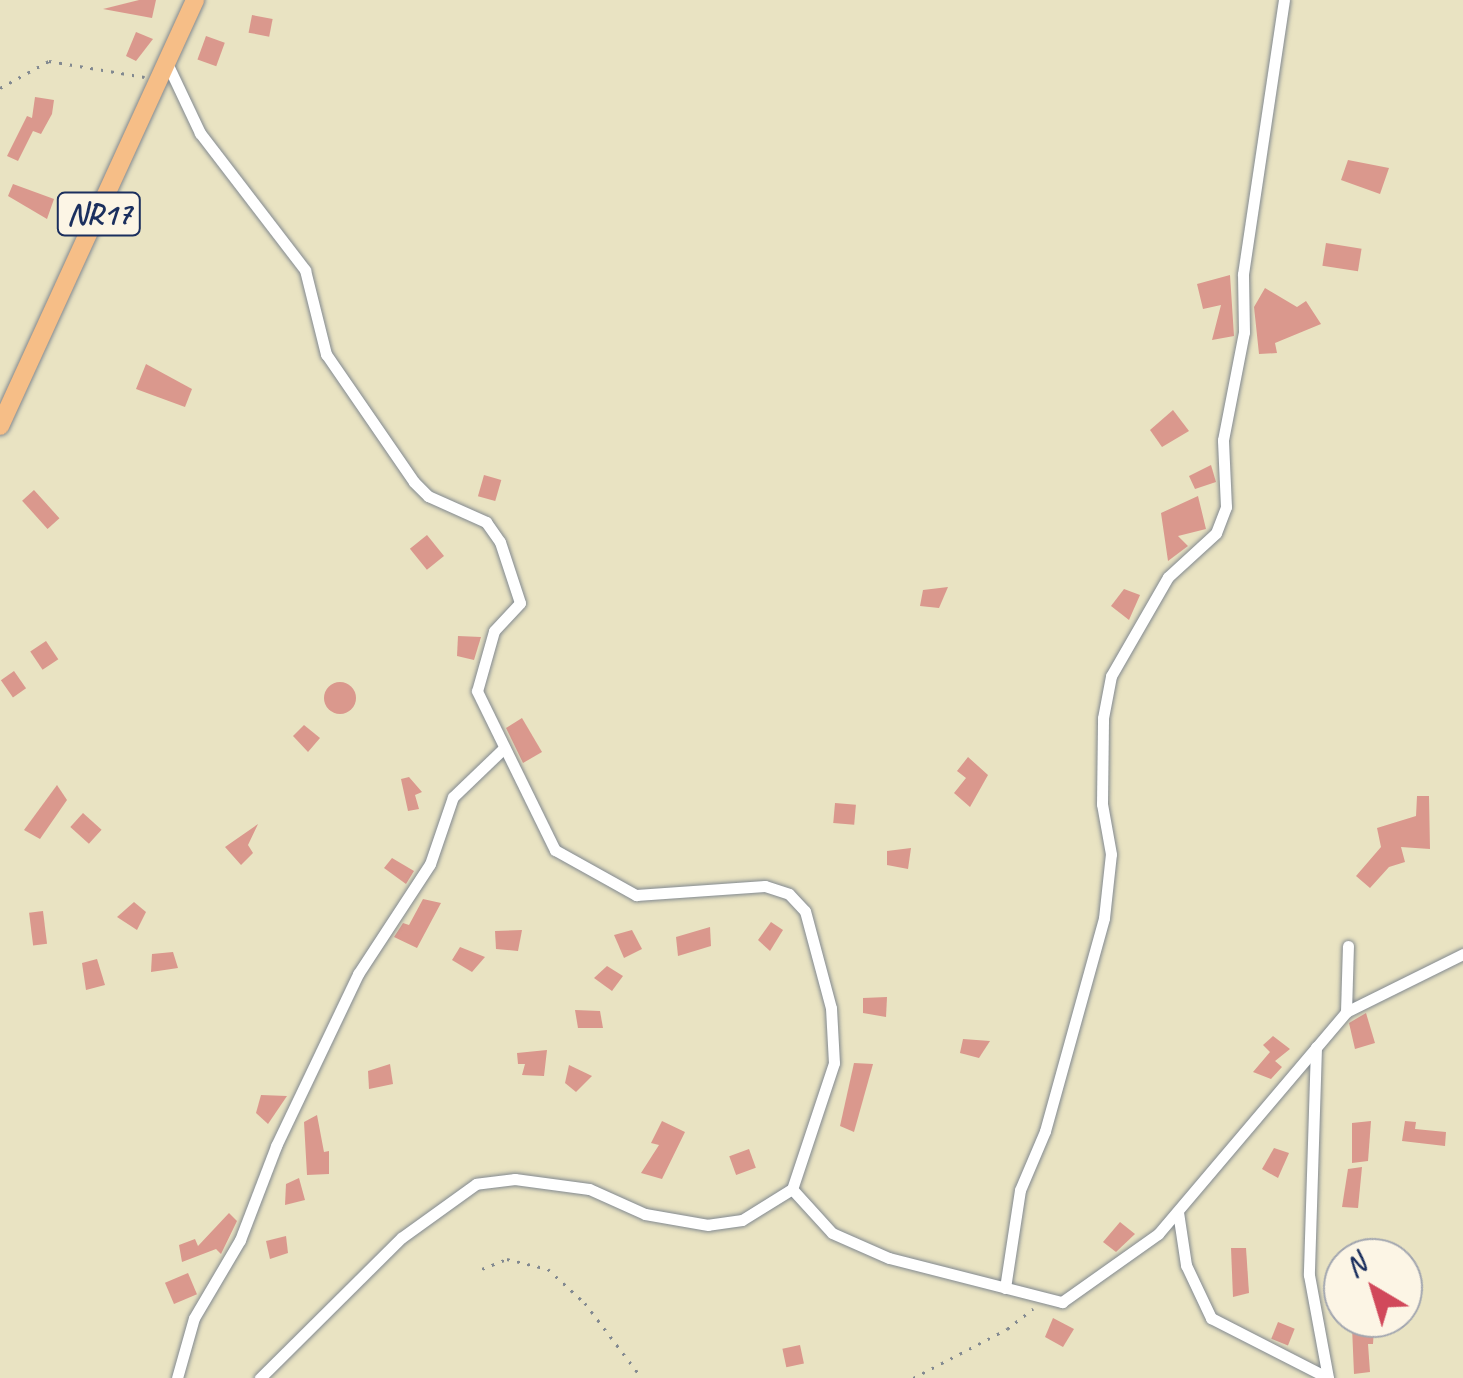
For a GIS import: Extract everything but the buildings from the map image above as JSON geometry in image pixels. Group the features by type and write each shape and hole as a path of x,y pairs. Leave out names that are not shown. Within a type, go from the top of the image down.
{"main road":[{"name":"NR17","path":"0,426 194,0"}],"street":[{"path":"1006,1288 1020,1190 1045,1131 1104,918 1110,854 1102,804 1103,718 1111,676 1168,576 1216,533 1226,507 1223,440 1242,350 1243,274 1284,0"},
{"path":"162,70 200,133 305,270 326,354 414,482 428,496 486,522 500,542 520,602 494,631 477,678 543,832 577,866 636,896 765,886 790,894 805,911 832,1008 834,1063 792,1189 742,1220 708,1225 645,1214 588,1188 515,1178 476,1184 402,1238 260,1378"},
{"path":"177,1378 194,1318 240,1240 276,1146 358,974 430,864 453,797 504,748"},
{"path":"1346,1012 1348,946"},
{"path":"792,1189 832,1233 889,1258 1049,1302 1062,1302 1123,1263 1178,1212 1346,1012 1463,954"},
{"path":"1316,1048 1308,1275 1328,1378"},
{"path":"1178,1212 1186,1265 1211,1318 1328,1378"}],"path":[{"path":"0,88 48,62 162,70"},
{"path":"482,1269 507,1259 548,1269 586,1302 642,1378"},
{"path":"914,1378 1049,1302"}]}
